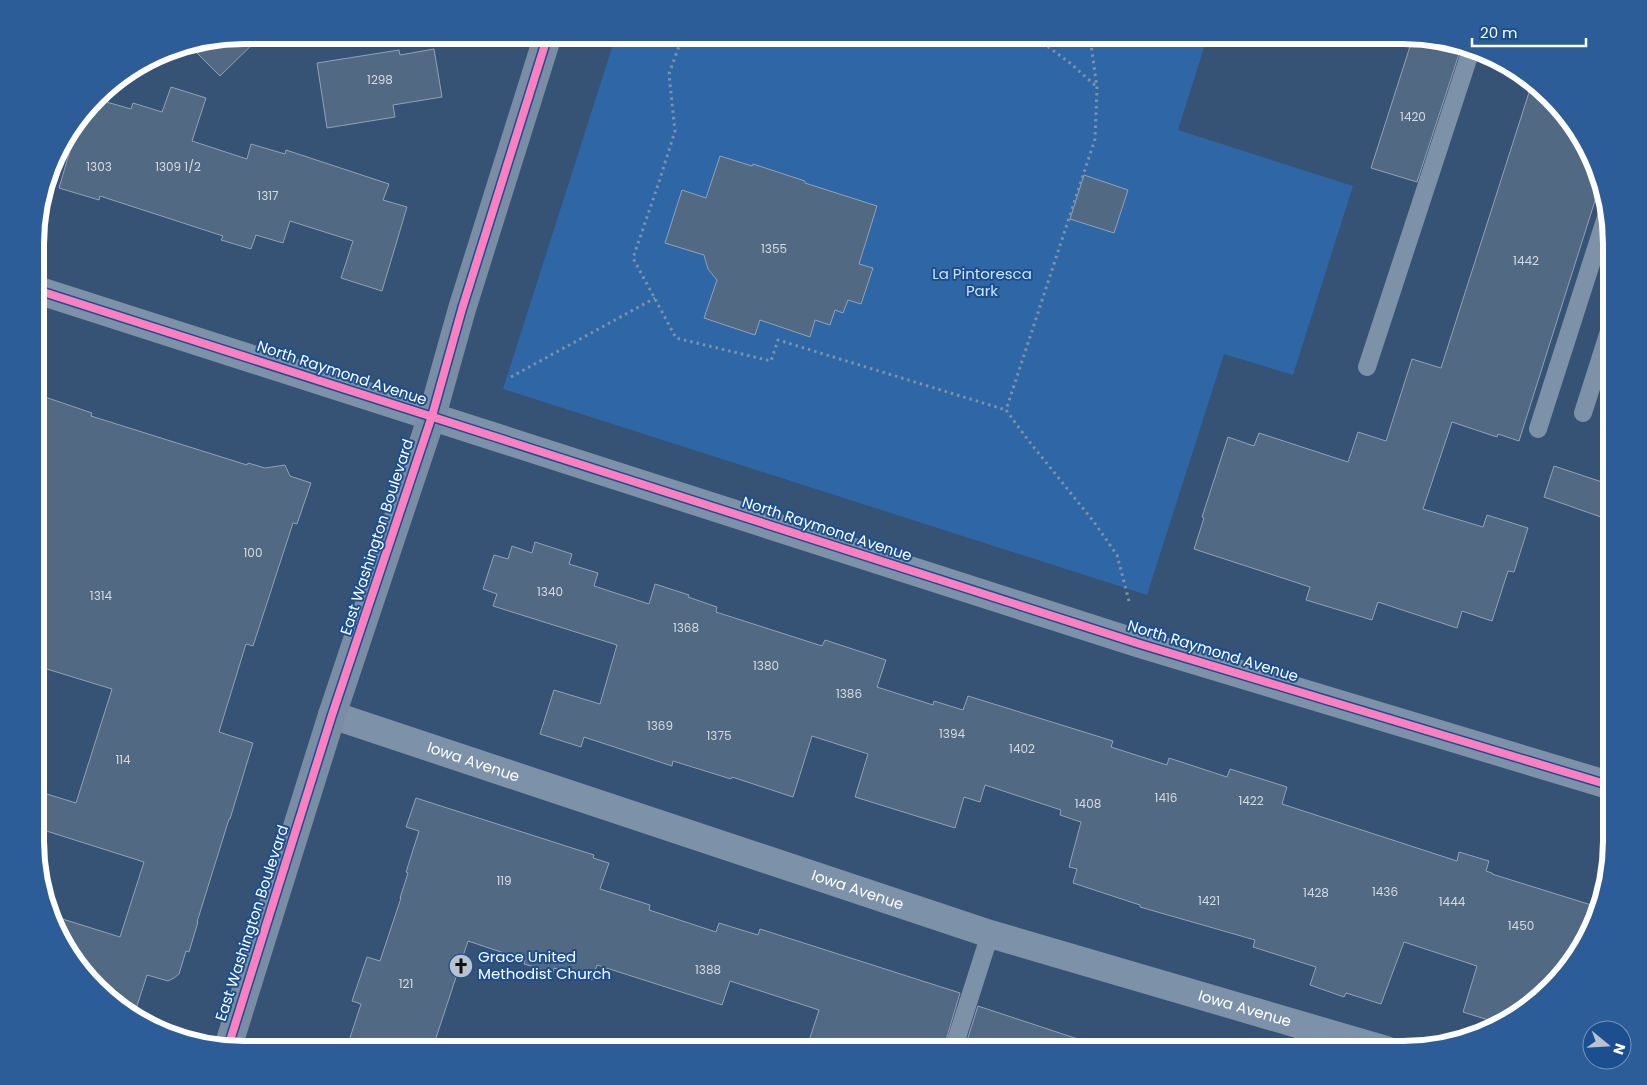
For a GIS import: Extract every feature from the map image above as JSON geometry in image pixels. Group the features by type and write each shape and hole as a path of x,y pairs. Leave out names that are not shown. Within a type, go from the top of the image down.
{"main road":[{"name":"East Washington Boulevard","path":"230,1041 332,715 432,416 462,309 545,44"}],"street":[{"name":"North Raymond Avenue","path":"44,292 1140,644 1603,783"},
{"name":"Iowa Avenue","path":"332,715 990,934 1355,1041"}],"lane":[{"path":"1367,368 1470,55"},
{"path":"1538,430 1603,227"},
{"path":"1583,413 1603,350"},
{"path":"956,1041 990,934"}],"path":[{"path":"680,44 669,74 675,131 633,258 676,338 771,362 778,340 1006,410 1094,522 1117,555 1140,644"},
{"path":"1044,44 1070,63 1097,88"},
{"path":"1006,410 1095,139 1097,88 1091,44"},
{"path":"511,377 655,298"}],"green space":[{"name":"La Pintoresca Park","path":"613,44 1205,44 1178,130 1353,186 1293,375 1224,354 1147,595 503,389"}],"building":[{"path":"253,44 220,76 194,50 217,45"},
{"path":"1411,44 1430,45 1460,52 1417,182 1371,168"},
{"path":"434,49 442,97 393,105 395,117 327,128 317,63 399,50 400,55"},
{"path":"171,87 206,98 192,141 247,159 251,144 285,154 286,150 389,184 383,200 407,207 382,291 341,278 353,241 290,221 283,243 256,235 251,249 221,240 223,236 100,196 99,200 59,188 74,138 103,101 131,109 133,103 162,112"},
{"path":"1530,89 1545,102 1570,132 1583,155 1593,179 1597,195 1519,441 1498,434 1497,437 1452,422 1423,509 1483,527 1487,515 1528,528 1514,572 1508,571 1492,621 1462,611 1457,628 1378,602 1372,620 1306,600 1310,587 1194,549 1204,518 1202,517 1228,437 1254,446 1259,433 1348,462 1358,432 1386,441 1412,359 1441,368"},
{"path":"720,156 752,166 753,164 877,206 859,264 873,268 861,304 848,300 843,313 835,310 830,325 815,320 810,337 760,320 755,335 704,318 717,280 708,269 704,255 665,243 682,190 706,198"},
{"path":"1084,175 1128,190 1114,233 1070,219"},
{"path":"44,397 92,413 91,416 247,465 248,463 265,468 285,465 290,476 311,483 297,524 293,523 253,646 246,644 219,732 253,743 189,952 186,951 179,974 174,978 168,981 147,975 136,1010 112,992 93,973 77,953 59,918 120,937 144,862 44,830 44,793 76,803 112,689 44,668"},
{"path":"1554,466 1603,482 1603,511 1601,517 1544,497"},
{"path":"535,542 572,554 569,564 598,573 594,586 649,604 655,584 689,595 688,597 717,607 716,612 822,646 825,640 886,660 877,687 933,705 934,701 963,710 968,696 1113,741 1111,747 1167,765 1169,758 1227,777 1230,769 1287,787 1282,804 1457,861 1459,852 1489,861 1486,871 1492,874 1593,906 1577,942 1554,973 1515,1008 1492,1021 1463,1012 1477,966 1404,942 1381,1004 1346,993 1344,997 1310,985 1316,967 1253,947 1255,940 1140,907 1140,905 1073,883 1077,869 1069,867 1081,822 1060,815 1061,810 985,785 980,802 964,797 955,828 855,797 868,754 812,736 793,797 732,777 731,779 673,761 672,766 584,737 581,747 540,734 554,690 600,704 617,645 493,606 497,594 483,589 494,555 508,559 512,546 532,553"},
{"path":"416,798 594,855 593,858 609,863 600,889 650,905 649,910 716,932 719,923 758,935 760,929 960,993 946,1041 809,1041 819,1010 730,981 722,1005 597,965 592,980 554,968 553,973 524,964 525,960 468,941 435,1041 349,1041 361,1004 352,1001 367,957 380,961 408,873 406,872 419,831 406,827"},
{"path":"978,1006 1084,1041 967,1041"}],"cycle path":[{"path":"230,1041 332,715 432,416 462,309 545,44"},
{"path":"44,292 1140,644 1603,783"}],"place":[{"name":"Grace United Methodist Church","path":"461,966"}]}
